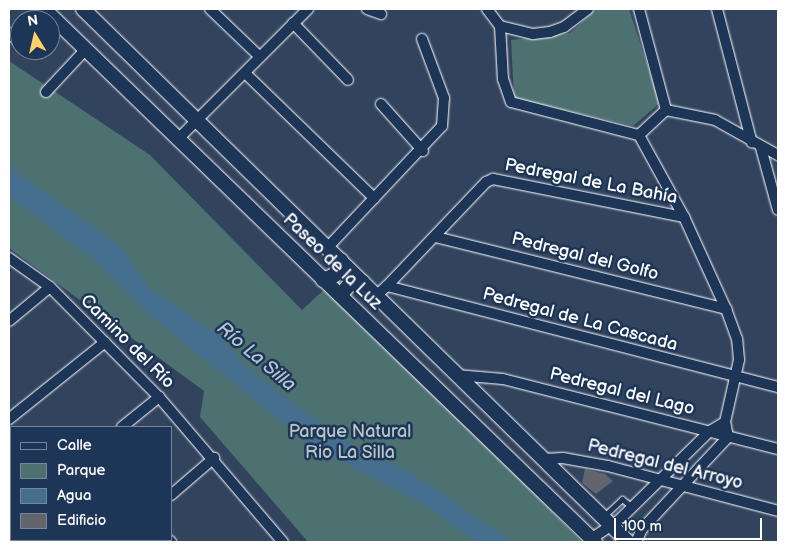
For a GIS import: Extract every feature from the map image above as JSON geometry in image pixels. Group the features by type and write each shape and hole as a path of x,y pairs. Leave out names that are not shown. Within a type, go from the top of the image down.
{"street":[{"name":"Paseo de la Luz","path":"44,9 593,540"},
{"name":"Paseo de la Luz","path":"83,9 363,282 382,291 456,375 628,542"},
{"path":"210,9 260,57"},
{"path":"178,139 308,9"},
{"path":"367,9 381,14"},
{"path":"487,9 500,26 504,79 513,104 639,134 684,217 726,309 737,339 735,377 725,422 728,437 685,486 642,529 636,542"},
{"path":"500,26 533,34 550,32 564,27 588,9"},
{"path":"639,9 666,110"},
{"path":"717,9 756,145 778,210"},
{"path":"293,23 348,80"},
{"path":"328,246 423,151 442,126 444,98 422,39"},
{"path":"46,92 86,49"},
{"path":"244,73 374,198"},
{"path":"380,104 423,151"},
{"path":"639,134 666,110"},
{"path":"666,110 715,120 756,145 778,155"},
{"name":"Pedregal de La Bahía","path":"382,291 436,237 486,182 498,178 684,217"},
{"name":"Pedregal del Golfo","path":"436,237 726,309"},
{"name":"Camino del Río","path":"9,258 50,287 159,396 214,458 282,542"},
{"path":"323,280 335,275 341,260"},
{"path":"340,295 349,285 363,282"},
{"path":"9,321 50,287"},
{"name":"Pedregal de La Cascada","path":"382,291 778,387"},
{"path":"9,419 105,342"},
{"name":"Pedregal del Lago","path":"456,375 503,379 778,449"},
{"path":"123,426 159,396"},
{"path":"593,540 606,521 633,509 710,431 725,422"},
{"path":"172,494 214,458"},
{"name":"Pedregal del Arroyo","path":"543,459 576,460 778,510"}],"lane":[{"path":"606,521 622,499 633,509"}],"green space":[{"path":"596,9 629,9 660,103 633,126 514,98 511,40 570,33"},
{"name":"Parque Natural Rio La Silla","path":"9,61 150,155 302,310 329,285 582,542 308,542 200,417 204,391 9,248"}],"water":[{"path":"9,167 120,246 149,288 216,333 249,369 291,402 353,445 411,473 513,542 476,542 430,508 306,442 148,313 91,257 9,196"}],"building":[{"path":"585,469 605,474 613,481 596,494 582,483"}],"water label":[{"name":"Río La Silla","path":"256,357"}]}
